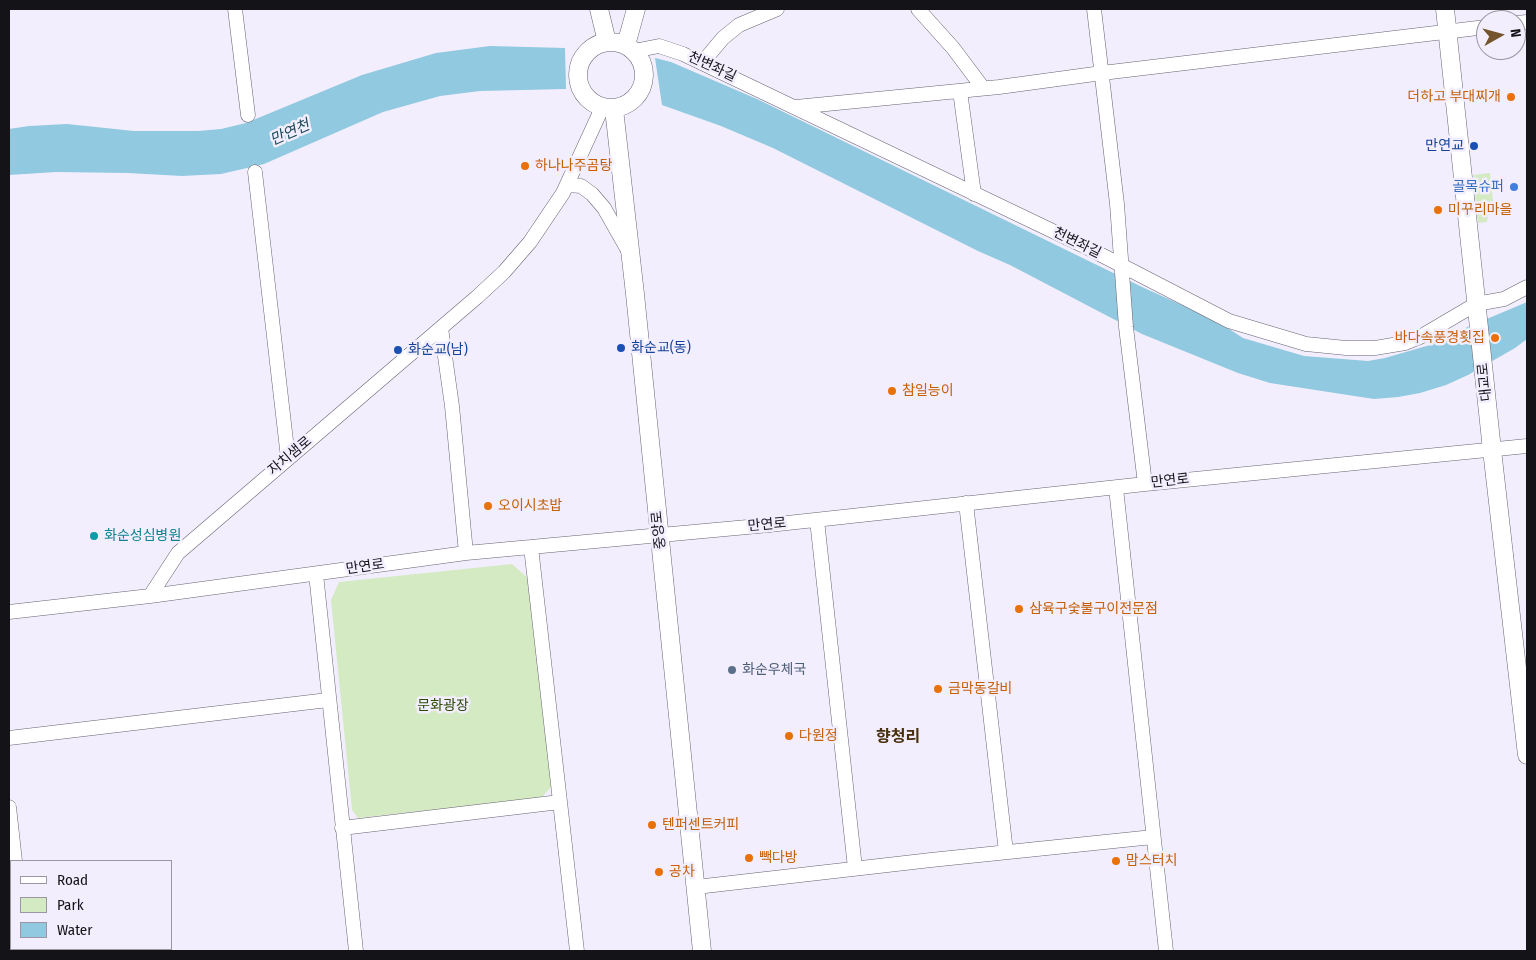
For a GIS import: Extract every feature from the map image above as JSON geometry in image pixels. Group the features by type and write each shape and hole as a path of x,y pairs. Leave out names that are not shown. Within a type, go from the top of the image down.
{"street":[{"path":"235,9 248,115"},
{"path":"599,9 607,42"},
{"path":"630,48 636,9"},
{"path":"702,63 723,38 739,25 777,9"},
{"path":"918,9 953,48 983,88"},
{"path":"1094,9 1117,204 1126,327 1145,484"},
{"name":"대교로","path":"1445,9 1527,755"},
{"path":"796,107 960,91 1476,28"},
{"path":"607,42 616,42 630,48 640,60 644,70 644,81 634,100 625,106 608,108 586,98 580,87 578,74 580,62 587,52 597,45 607,42"},
{"name":"천변좌길","path":"630,48 659,46 683,54 974,194 1229,321 1282,338 1325,347 1374,348 1405,343 1527,287"},
{"path":"960,91 974,194"},
{"name":"자치샘로","path":"150,596 178,553 504,272 530,242 567,185 608,108"},
{"name":"중앙로","path":"608,108 631,255 702,951"},
{"path":"255,172 288,458"},
{"path":"567,185 581,186 592,194 604,208 631,255"},
{"path":"441,328 452,406 466,553"},
{"name":"만연로","path":"9,612 150,596 466,553 816,520 1145,484 1527,446"},
{"path":"1116,488 1166,951"},
{"path":"966,504 1006,852"},
{"path":"816,520 855,868"},
{"path":"531,547 577,951"},
{"path":"316,574 356,951"},
{"path":"9,738 328,700"},
{"path":"342,828 560,802"},
{"path":"9,807 15,860"},
{"path":"696,887 855,868 1154,837"}],"green space":[{"path":"1490,173 1494,211 1488,215 1487,222 1478,223 1473,175"},
{"name":"문화광장","path":"512,564 531,581 553,785 541,798 358,818 352,810 331,600 339,582"}],"water":[{"name":"만연천","path":"490,46 565,48 566,89 480,91 440,96 383,112 264,164 221,174 182,176 56,172 9,175 9,129 67,124 134,131 221,129 246,123 362,75 436,53"},
{"path":"655,58 671,62 757,99 1142,287 1215,320 1243,338 1304,356 1368,361 1430,345 1527,302 1527,339 1468,375 1446,385 1398,397 1374,399 1270,383 1238,373 1142,334 1010,265 978,251 773,148 721,126 662,105"}],"place":[{"name":"더하고 부대찌개","path":"1511,97"},
{"name":"만연교","path":"1474,146"},
{"name":"하나나주곰탕","path":"525,166"},
{"name":"골목슈퍼","path":"1514,187"},
{"name":"미꾸리마을","path":"1438,210"},
{"name":"바다속풍경횟집","path":"1495,338"},
{"name":"화순교(동)","path":"621,348"},
{"name":"화순교(남)","path":"398,350"},
{"name":"참일능이","path":"892,391"},
{"name":"오이시초밥","path":"488,506"},
{"name":"화순성심병원","path":"94,536"},
{"name":"삼육구숯불구이전문점","path":"1019,609"},
{"name":"화순우체국","path":"732,670"},
{"name":"금막동갈비","path":"938,689"},
{"name":"다원정","path":"789,736"},
{"name":"텐퍼센트커피","path":"652,825"},
{"name":"빽다방","path":"749,858"},
{"name":"맘스터치","path":"1116,861"},
{"name":"공차","path":"659,872"}],"district":[{"name":"향청리","path":"898,738"}]}
